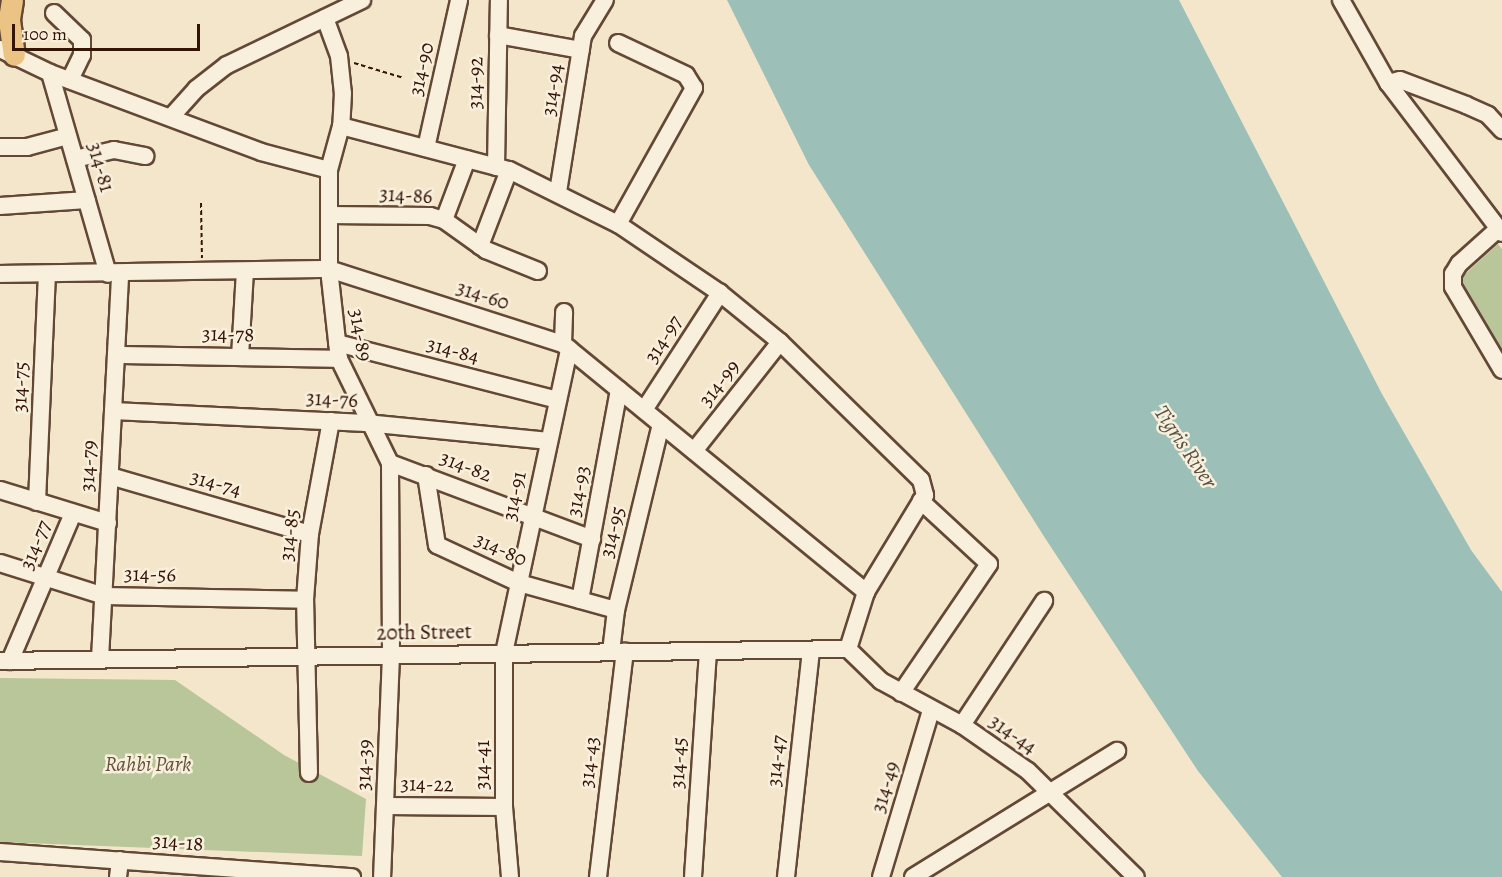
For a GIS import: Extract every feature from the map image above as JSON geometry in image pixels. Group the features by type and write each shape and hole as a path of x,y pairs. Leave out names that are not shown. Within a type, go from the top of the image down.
{"main road":[{"path":"7,52 12,0"}],"street":[{"path":"171,117 196,89 226,65 362,0"},
{"name":"314-90","path":"426,148 459,0"},
{"name":"314-92","path":"499,0 502,168"},
{"name":"314-94","path":"558,192 586,28 605,0"},
{"path":"1341,0 1388,83 1500,231 1459,264 1453,274 1453,287 1502,370"},
{"path":"54,13 82,40 82,55 70,80"},
{"name":"314-89","path":"325,18 339,59 341,126 329,170 329,269 338,351 366,423 390,464"},
{"path":"498,35 581,50"},
{"path":"618,43 686,75 694,88 618,224"},
{"path":"7,52 50,73 261,152 329,170"},
{"name":"314-81","path":"50,73 87,200 114,274"},
{"path":"1388,83 1400,81 1466,105 1488,115 1502,130"},
{"path":"341,126 502,168 558,192 618,224 720,293 780,342 921,480 925,487 921,501 866,592 848,649"},
{"path":"0,147 27,147 68,136"},
{"path":"75,159 114,150 145,156"},
{"path":"444,220 467,159"},
{"path":"480,246 502,168"},
{"path":"0,206 87,200"},
{"name":"314-86","path":"329,215 430,216 444,220 480,246 538,271"},
{"name":"314-60","path":"0,274 329,269 566,346 866,592"},
{"path":"240,357 245,271"},
{"name":"314-75","path":"37,502 47,274"},
{"name":"314-79","path":"100,659 116,355 114,274"},
{"name":"314-97","path":"644,410 720,293"},
{"name":"314-91","path":"504,653 558,400 566,346 564,312"},
{"name":"314-99","path":"694,451 780,342"},
{"name":"314-78","path":"116,355 240,357 338,351"},
{"name":"314-84","path":"338,351 558,400"},
{"name":"314-93","path":"580,600 619,390"},
{"name":"314-76","path":"113,411 366,423 549,441"},
{"name":"314-85","path":"309,773 309,656 305,600 310,534 331,421"},
{"name":"314-95","path":"618,652 616,610 661,424"},
{"path":"390,464 391,655"},
{"name":"314-82","path":"390,464 426,475 591,539"},
{"name":"314-80","path":"426,475 437,545 519,583 616,610"},
{"name":"314-74","path":"110,476 310,534"},
{"path":"0,490 108,524"},
{"path":"901,693 989,564 921,501"},
{"name":"314-77","path":"5,661 46,579 73,513"},
{"name":"314-56","path":"0,562 46,579 104,596 305,600"},
{"path":"962,725 1044,601"},
{"name":"20th Street","path":"5,661 848,649"},
{"name":"314-44","path":"848,649 901,693 962,725 1051,791 1136,877"},
{"name":"314-47","path":"786,877 811,650"},
{"name":"314-45","path":"693,877 708,651"},
{"name":"314-43","path":"598,877 618,652"},
{"name":"314-41","path":"504,653 504,807 510,877"},
{"name":"314-39","path":"382,877 391,655"},
{"name":"314-49","path":"881,877 931,710"},
{"path":"914,877 1117,751"},
{"name":"314-22","path":"385,806 504,807"},
{"name":"314-18","path":"0,852 119,869 352,877"}],"path":[{"path":"339,59 404,78"},
{"path":"201,203 202,272"}],"green space":[{"path":"1498,244 1502,249 1502,359 1461,285 1464,275"},
{"name":"Rahbi Park","path":"0,678 175,680 284,755 366,799 362,856 0,842"}],"water":[{"name":"Tigris River","path":"727,0 1179,0 1382,394 1471,550 1502,592 1502,877 1282,877 1198,771 1045,538 809,165"}]}
